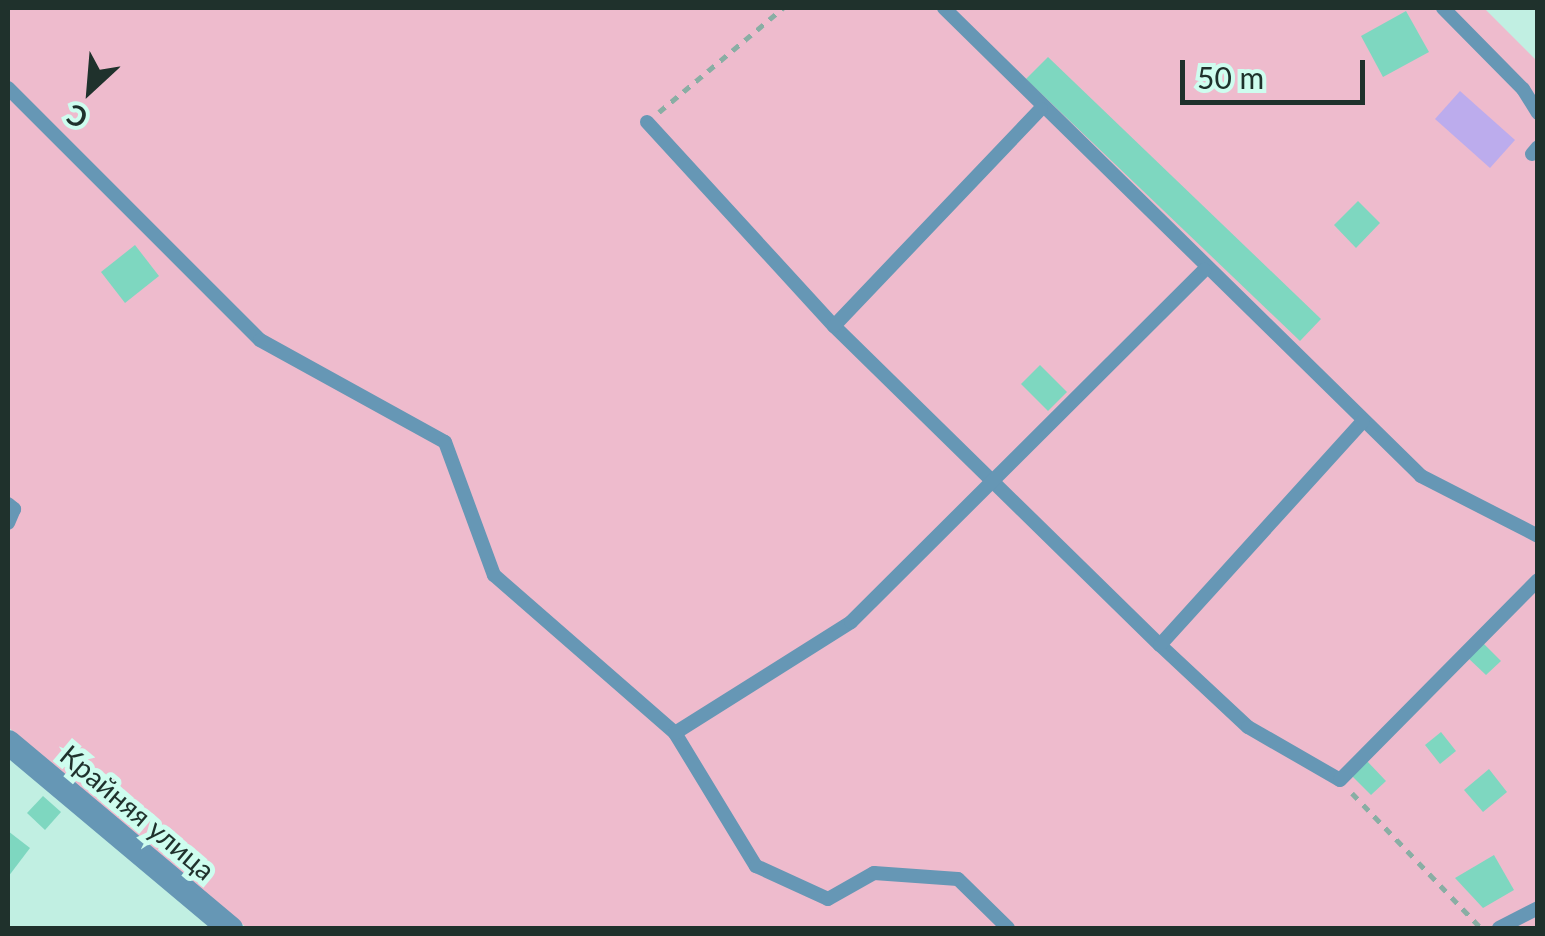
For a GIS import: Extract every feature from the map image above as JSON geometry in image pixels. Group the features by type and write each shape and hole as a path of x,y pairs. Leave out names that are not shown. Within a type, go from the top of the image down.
{"street":[{"name":"Крайняя улица","path":"8,742 230,928"}],"lane":[{"path":"944,8 1204,270 1422,476 1538,536"},
{"path":"1443,8 1523,89 1538,113"},
{"path":"8,89 260,340 444,442 494,574 675,733 756,866 828,899 874,874 958,879 1008,928"},
{"path":"834,326 1041,109"},
{"path":"648,122 834,326 993,476 1160,645 1248,728 1340,780 1538,580"},
{"path":"675,733 852,622 993,476 1204,270"},
{"path":"1160,645 1363,420"},
{"path":"8,504 14,509 8,522"},
{"path":"1499,928 1536,914"}],"path":[{"path":"648,122 783,8"},
{"path":"1340,780 1481,928"}],"shaded area":[{"path":"8,8 1484,8 1537,61 1537,928 247,928 8,727"},
{"path":"1460,91 1515,140 1490,168 1435,119"}],"building":[{"path":"1406,11 1429,52 1383,77 1361,36"},
{"path":"1048,57 1321,319 1300,341 1026,79"},
{"path":"1358,201 1380,223 1356,248 1334,225"},
{"path":"135,245 159,276 125,303 101,272"},
{"path":"1040,365 1067,392 1048,411 1021,384"},
{"path":"1482,642 1501,661 1486,675 1467,657"},
{"path":"1441,732 1456,751 1440,764 1425,745"},
{"path":"1366,760 1386,781 1371,795 1351,775"},
{"path":"1489,769 1507,792 1483,812 1464,790"},
{"path":"43,796 61,812 45,830 27,813"},
{"path":"8,831 30,848 8,877"},
{"path":"1494,855 1514,890 1483,908 1455,878"}]}
